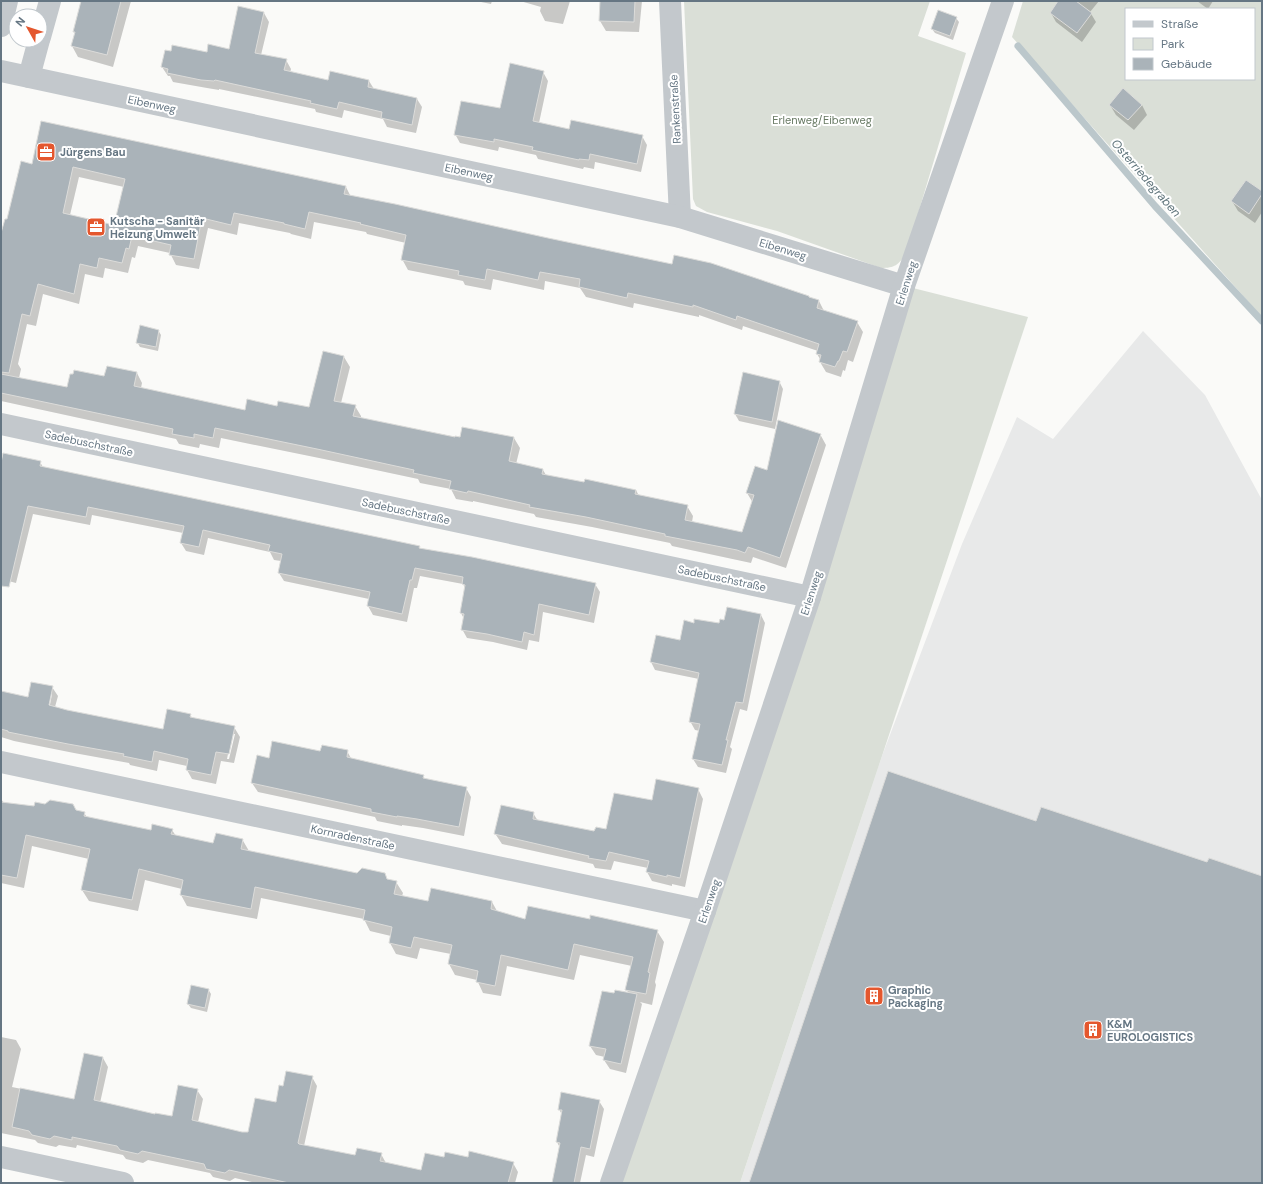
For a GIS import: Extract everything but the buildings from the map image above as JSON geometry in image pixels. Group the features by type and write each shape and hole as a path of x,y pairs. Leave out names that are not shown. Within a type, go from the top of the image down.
{"street":[{"path":"1,26 7,1"},
{"name":"Rankenstraße","path":"670,1 680,217"},
{"name":"Erlenweg","path":"611,1183 706,911 810,597 904,286 1003,1"},
{"path":"28,77 37,48"},
{"name":"Eibenweg","path":"1,71 680,217 904,286"},
{"name":"Sadebuschstraße","path":"1,424 810,597"},
{"name":"Kornradenstraße","path":"1,762 706,911"},
{"path":"1,1157 123,1183"}],"shaded area":[{"path":"1143,331 1205,395 1262,500 1262,1183 740,1183 882,756 962,544 1017,417 1053,439"}],"green space":[{"name":"Erlenweg/Eibenweg","path":"684,1 930,1 918,36 966,53 906,254 898,263 890,267 881,268 777,231 707,212 696,206 693,199"},
{"path":"1023,1 1262,1 1262,317 1012,37"},
{"path":"905,286 1028,317 740,1183 609,1183"}],"waterway":[{"name":"Osterriedegraben","path":"1018,46 1155,206 1262,321"}],"place":[{"name":"Jürgens Bau","path":"46,152"},
{"name":"Kutscha - Sanitär Heizung Umwelt","path":"96,227"},
{"name":"Graphic Packaging","path":"874,996"},
{"name":"K&M EUROLOGISTICS","path":"1093,1030"}]}
